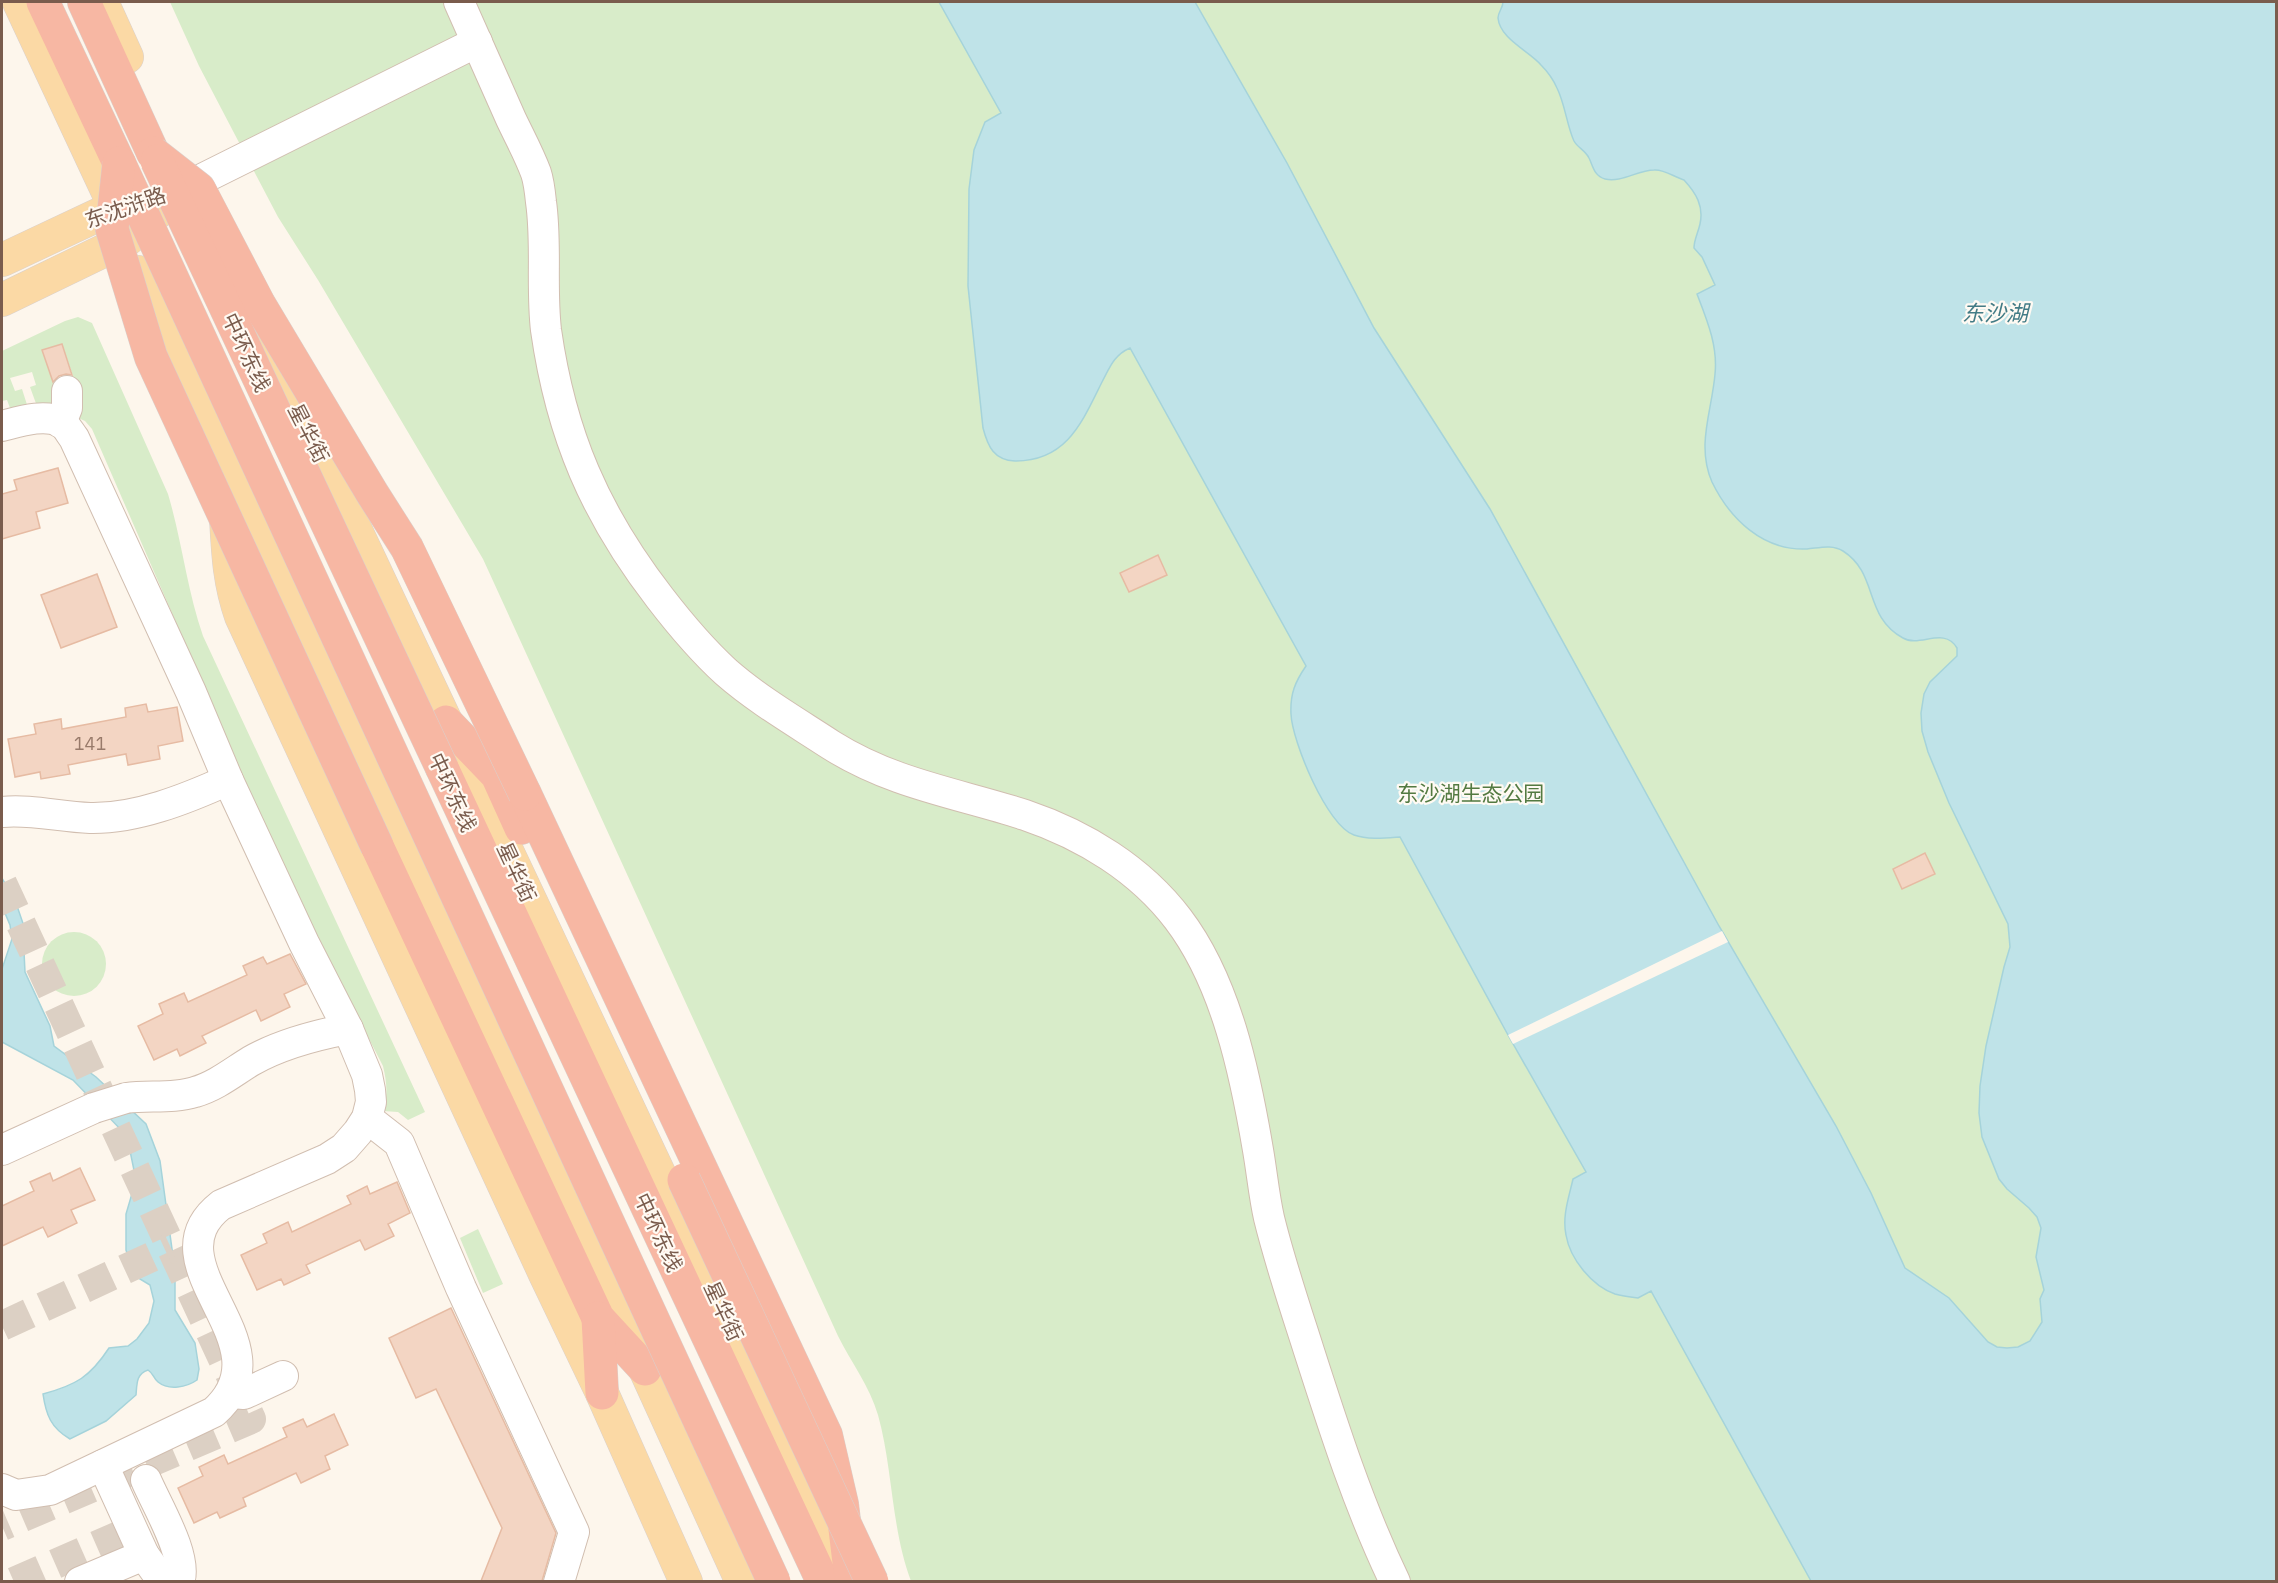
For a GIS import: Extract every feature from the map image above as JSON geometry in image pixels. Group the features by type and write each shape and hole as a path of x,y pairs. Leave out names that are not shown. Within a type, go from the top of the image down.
{"highway":[{"name":"中环东线","path":"43,2 774,1581"},
{"name":"中环东线","path":"84,2 153,153 849,1581"},
{"path":"153,153 199,189 260,304 407,548 436,605 826,1435 842,1504 849,1581"},
{"path":"119,163 112,230 151,357 598,1318 645,1369"},
{"path":"447,722 496,775 684,1180 849,1581"},
{"path":"598,1318 602,1393"}],"main road":[{"path":"19,2 115,207 128,238 145,292 742,1581"},
{"name":"星华街","path":"102,2 184,188 317,448 849,1581"},
{"name":"东沈浒路","path":"2,260 115,207 184,188"},
{"name":"东沈浒路","path":"2,300 128,238 184,188"},
{"path":"224,461 228,571 232,592 241,616 544,1274 602,1393 686,1581"}],"street":[{"path":"459,2 537,176 545,228 545,322 554,378 568,430 603,515 631,560 669,609 726,672 770,706 860,763 909,782 1029,816 1104,850 1146,885 1178,920 1199,953 1218,993 1234,1040 1269,1215 1286,1281 1358,1498 1395,1581"},
{"path":"184,188 477,42"},
{"path":"61,423 67,408 67,391"},
{"path":"2,426 46,419 61,423 74,438 191,692 228,780 304,943 348,1029 367,1075 370,1090 367,1118 344,1148 327,1159 221,1205 214,1210 203,1226 198,1244 199,1263 237,1353 239,1365 232,1393 214,1412 50,1490 16,1495 2,1488"},
{"path":"2,812 17,810 90,818 119,816 161,806 228,780"},
{"path":"2,1149 94,1108 126,1098 177,1096 195,1092 222,1080 253,1060 314,1037 348,1029"},
{"path":"367,1118 399,1143 461,1288 574,1532 559,1581"},
{"path":"232,1393 244,1394 283,1376"},
{"path":"103,1465 144,1554 163,1581"},
{"path":"142,1482 171,1554 177,1581"},
{"path":"80,1581 144,1554"}],"green space":[{"name":"东沙湖生态公园","path":"170,2 2276,2 2276,1581 911,1581 904,1561 887,1456 875,1405 838,1336 483,559 318,280 278,217 199,66"},
{"path":"78,317 92,323 168,494 203,636 425,1112 408,1120 398,1112 383,1111 386,1089 383,1066 294,894 92,429 85,421 76,417 77,388 62,344 43,351 57,394 56,409 38,409 30,387 36,385 32,372 10,378 15,391 22,389 29,411 13,416 7,400 2,401 2,351"},
{"path":"68,932 80,932 97,941 104,952 106,964 104,976 97,987 80,996 68,996 56,991 47,982 42,970 42,958 47,946 56,937"},
{"path":"478,1229 503,1284 483,1293 460,1238"}],"water":[{"name":"东沙湖","path":"939,2 1195,2 1287,163 1374,328 1490,509 1719,926 1836,1126 1871,1193 1905,1268 1949,1298 1988,1342 1997,1347 2007,1348 2018,1347 2030,1341 2042,1322 2040,1299 2044,1290 2036,1257 2041,1228 2037,1217 1999,1179 1982,1137 1979,1113 1980,1086 1986,1046 2010,947 2008,924 1949,803 1922,731 1921,713 1924,694 1930,682 1957,656 1957,648 1945,639 1917,641 1903,638 1890,629 1882,618 1862,571 1843,551 1830,547 1807,549 1776,545 1762,538 1738,520 1719,496 1707,468 1705,455 1715,353 1711,333 1697,294 1715,285 1702,257 1694,248 1701,217 1698,200 1684,180 1658,170 1611,180 1598,176 1588,156 1574,141 1560,94 1552,79 1536,60 1509,38 1500,25 1498,16 1503,2 2276,2 2276,1581 1811,1581 1651,1291 1638,1298 1618,1295 1606,1290 1590,1278 1572,1253 1565,1228 1566,1207 1573,1179 1586,1172 1400,837 1371,838 1354,835 1333,816 1322,800 1297,743 1291,714 1294,688 1306,666 1130,348 1113,362 1079,425 1060,447 1033,459 1015,461 1002,458 990,447 983,428 968,286 969,189 974,150 985,122 1001,113"},
{"path":"2,878 16,903 27,935 24,952 25,972 50,1026 54,1046 96,1077 146,1124 160,1161 175,1271 175,1310 195,1343 199,1369 197,1380 178,1387 162,1385 148,1370 144,1372 138,1380 136,1395 106,1421 70,1439 50,1420 43,1394 81,1379 109,1348 128,1346 137,1339 149,1323 154,1301 150,1285 135,1276 126,1250 126,1214 136,1180 127,1136 73,1080 2,1042 2,969 12,939 10,925 2,906"}],"pier":[{"path":"1722,931 1728,942 1513,1044 1508,1035"}],"building":[{"path":"62,344 72,375 59,376 53,382 42,350"},
{"path":"58,468 68,503 36,512 40,528 2,539 2,494 17,490 14,480"},
{"path":"1158,555 1167,575 1129,592 1120,573"},
{"path":"97,574 117,627 61,648 41,595"},
{"path":"146,704 148,712 177,707 183,741 158,746 160,759 128,765 126,754 68,765 70,774 41,779 40,772 15,777 8,739 36,734 34,724 61,719 62,729 126,717 125,708"},
{"path":"1925,853 1935,874 1902,889 1893,869"},
{"path":"290,954 306,984 284,994 290,1007 261,1021 256,1010 202,1036 206,1043 180,1056 177,1049 154,1060 138,1026 163,1014 159,1004 184,993 188,1002 247,975 243,966 263,957 267,964"},
{"path":"80,1168 95,1200 71,1210 77,1223 48,1237 43,1227 2,1246 2,1206 34,1191 30,1182 50,1173 53,1181"},
{"path":"397,1182 410,1213 388,1224 394,1236 365,1250 360,1240 306,1265 310,1273 284,1285 281,1279 257,1290 241,1255 267,1243 263,1234 288,1222 292,1232 351,1204 347,1196 367,1186 370,1194"},
{"path":"451,1308 556,1533 542,1581 481,1581 502,1528 436,1389 416,1398 389,1338"},
{"path":"334,1414 348,1445 325,1456 330,1469 301,1483 296,1473 243,1498 246,1506 220,1518 217,1512 194,1523 178,1488 203,1476 199,1467 224,1455 228,1464 287,1437 283,1428 303,1419 307,1427"}],"tunnel":[{"path":"2,883 251,1419 2,1526"},
{"path":"2,1326 171,1248"},
{"path":"14,1582 128,1532"}]}
